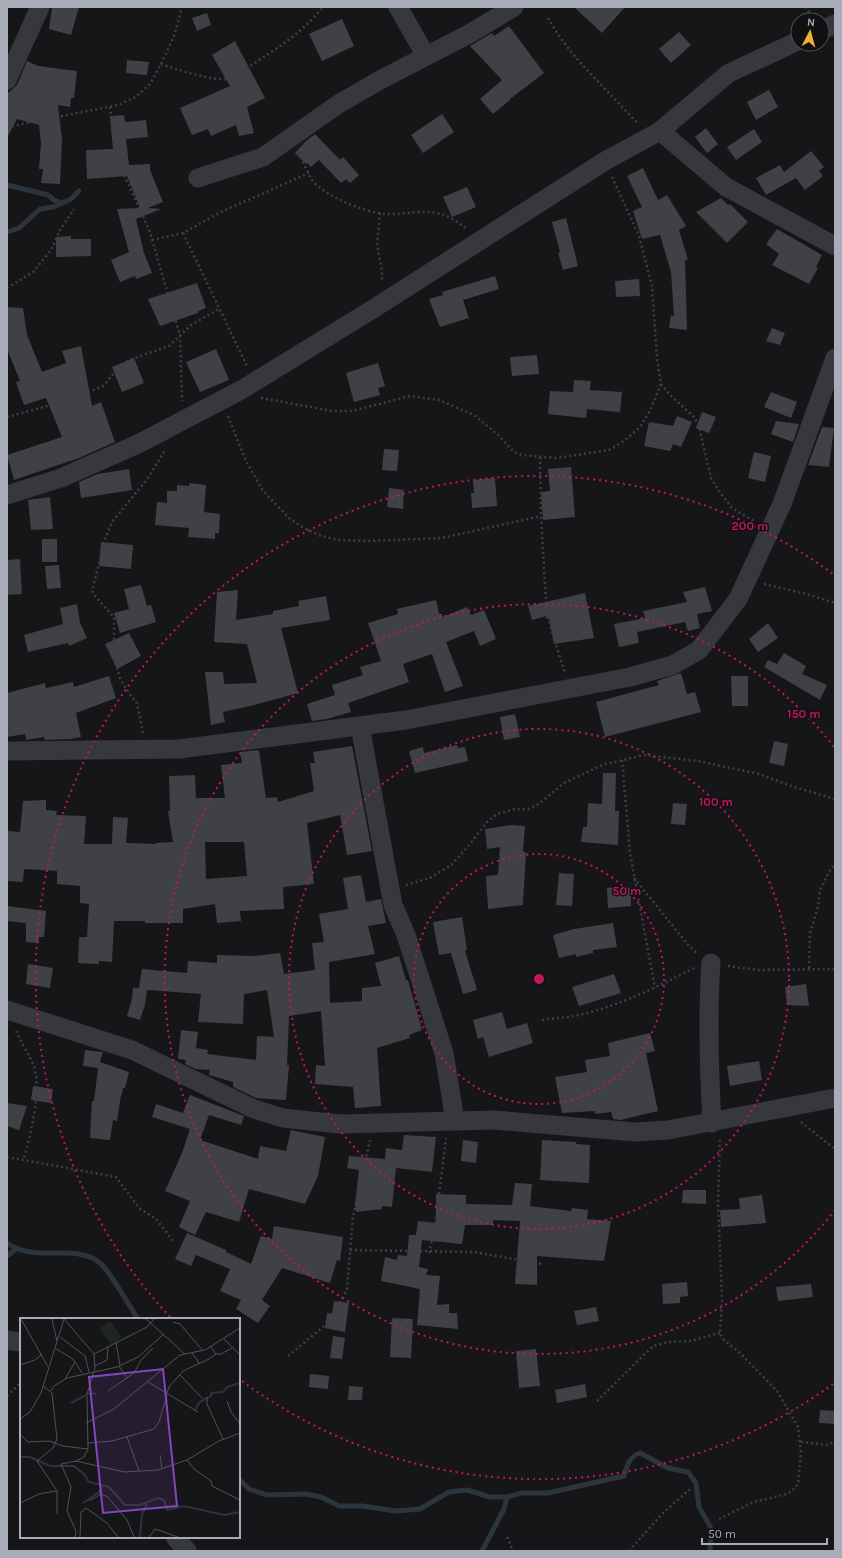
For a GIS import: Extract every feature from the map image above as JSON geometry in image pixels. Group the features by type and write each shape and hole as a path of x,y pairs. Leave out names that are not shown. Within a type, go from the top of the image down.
{"street":[{"path":"7,80 40,7"},
{"path":"398,7 426,56"},
{"path":"198,178 263,157 343,102 380,80 514,7"},
{"path":"7,495 61,478 138,444 222,400 372,309 605,161 655,134 729,73 790,46"},
{"path":"655,134 726,187 835,246"},
{"path":"7,750 179,749 360,726 406,720 630,676 673,665 699,650 738,599 770,533 835,358"},
{"path":"360,726 393,905 406,935 444,1053 451,1121"},
{"path":"710,962 708,1040 716,1122"},
{"path":"10,1019 132,1050 254,1109 283,1118 341,1124 494,1120 636,1132 668,1130 716,1122 835,1098"},
{"path":"7,1340 20,1342"},
{"path":"176,1538 186,1551"}],"path":[{"path":"7,127 110,107 136,97 150,84 161,64 174,36 182,7"},
{"path":"161,64 195,74 226,79 239,74 281,47 311,22 323,7"},
{"path":"548,18 558,37 576,58 655,134"},
{"path":"110,107 113,137 121,168 152,240 180,336 182,405 184,420"},
{"path":"290,138 313,180 324,190 360,208 380,213 429,211 450,217 482,239"},
{"path":"605,161 639,236 652,286 657,359 661,384 669,394 695,418 699,427 711,478 719,491 732,508 770,533"},
{"path":"152,240 183,233 221,212 309,173"},
{"path":"7,288 33,272 51,250 60,230 74,209"},
{"path":"372,309 382,285 383,276 377,244 380,213"},
{"path":"183,233 218,309 248,385 266,400 332,411 352,411 410,396 439,400 474,415 498,435 514,452 522,455 556,458 608,450 624,441 643,422 650,411 661,384"},
{"path":"7,417 69,400 103,386 119,367 129,360 169,346 191,325 218,309"},
{"path":"222,400 246,461 263,491 289,518 302,527 321,536 338,540 442,538 541,516"},
{"path":"145,749 141,716 137,703 126,689 120,678 114,657 114,617 94,595 92,590 105,539 112,522 148,478 168,446"},
{"path":"540,457 541,516 546,601 551,629 570,688"},
{"path":"747,580 810,595 835,604"},
{"path":"390,889 430,878 451,865 466,849 487,822 497,814 510,809 528,809 539,804 564,783 602,765 622,760 644,756 698,761 759,774 794,787 835,799"},
{"path":"622,760 630,853 655,988"},
{"path":"809,968 810,933 818,907 820,890 828,872 835,863"},
{"path":"634,878 689,946 710,962 757,970 809,968 835,969"},
{"path":"542,1020 585,1013 612,1005 655,988 710,962"},
{"path":"10,1019 33,1064 36,1079 36,1106 24,1158"},
{"path":"785,1108 820,1139 835,1149"},
{"path":"429,1253 435,1226 451,1121"},
{"path":"716,1122 722,1300 720,1333 724,1340 741,1354 777,1391 798,1427 801,1442 798,1484 792,1491 787,1494 754,1502 719,1519"},
{"path":"288,1356 323,1327 347,1290 353,1216 373,1123"},
{"path":"7,1156 24,1158 116,1177 139,1208 156,1220 174,1242"},
{"path":"350,1250 429,1253 474,1252 542,1264"},
{"path":"597,1401 653,1346 704,1338 720,1333"},
{"path":"7,1396 20,1383"},
{"path":"801,1442 827,1446 835,1443"},
{"path":"628,1551 661,1515 690,1490"},
{"path":"507,1537 513,1551"}],"building":[{"path":"52,7 79,7 71,35 49,29"},
{"path":"574,7 625,7 602,33"},
{"path":"207,13 211,25 197,31 192,18"},
{"path":"342,19 354,46 322,61 309,34"},
{"path":"509,26 544,73 493,114 480,99 502,80 470,46 492,33 494,36"},
{"path":"679,32 691,45 671,63 659,49"},
{"path":"235,41 265,98 247,107 254,133 239,136 236,125 211,136 208,129 192,135 180,108 230,86 212,55"},
{"path":"127,60 149,62 147,75 126,73"},
{"path":"27,61 38,66 77,71 74,98 71,98 70,107 58,105 62,139 60,184 41,183 43,169 39,169 41,143 39,125 17,119 7,138 7,94 17,85"},
{"path":"769,90 778,107 756,120 747,102"},
{"path":"442,114 454,132 423,153 411,135"},
{"path":"124,115 125,122 146,120 148,137 126,139 129,165 150,164 150,170 163,202 148,208 161,209 136,219 144,253 152,273 136,279 135,276 120,282 111,260 129,252 117,209 140,208 127,176 87,179 86,150 113,149 110,116"},
{"path":"706,128 718,144 707,153 695,137"},
{"path":"754,129 762,142 736,160 727,147"},
{"path":"315,134 340,160 343,157 359,175 350,183 346,179 341,183 319,160 311,167 295,153"},
{"path":"811,151 824,167 819,171 823,176 805,190 796,178 766,195 756,178 780,165 784,172"},
{"path":"643,168 658,200 667,195 686,226 679,230 688,260 685,260 687,330 669,328 671,315 674,316 671,272 660,235 642,239 633,211 642,207 627,176"},
{"path":"467,187 476,207 452,217 443,197"},
{"path":"721,198 728,205 730,204 748,222 727,243 696,212"},
{"path":"566,218 578,266 563,270 552,222"},
{"path":"777,229 822,255 816,267 818,268 809,284 772,265 779,254 766,244"},
{"path":"71,236 71,239 91,239 91,256 56,257 56,237"},
{"path":"495,276 499,289 463,300 469,318 440,327 429,299 443,295 442,292"},
{"path":"639,279 640,296 616,297 615,281"},
{"path":"197,283 206,308 198,311 198,313 160,326 148,299"},
{"path":"7,307 23,308 27,335 42,372 66,363 62,351 81,346 92,406 101,402 115,442 79,458 14,480 7,455 62,437 46,398 24,405 16,382 20,381 7,349"},
{"path":"772,328 785,333 780,345 766,341"},
{"path":"216,349 229,380 200,392 186,362"},
{"path":"537,355 539,374 512,376 510,357"},
{"path":"134,358 144,383 122,392 112,367"},
{"path":"378,363 385,386 378,388 380,395 354,402 346,373"},
{"path":"574,380 591,381 590,390 622,392 620,412 587,409 586,418 548,414 550,391 573,392"},
{"path":"771,392 797,402 791,418 764,407"},
{"path":"702,412 716,417 709,433 696,428"},
{"path":"677,416 692,422 681,447 673,444 670,451 644,446 649,422 673,426"},
{"path":"776,421 799,424 793,442 771,434"},
{"path":"822,427 834,428 829,467 808,465"},
{"path":"384,449 399,450 397,471 382,470"},
{"path":"754,452 771,456 765,482 748,478"},
{"path":"571,467 575,517 543,520 541,492 550,491 548,469"},
{"path":"129,469 132,490 81,498 79,482 98,474"},
{"path":"495,478 497,506 472,508 471,493 474,493 473,480"},
{"path":"189,483 206,485 204,512 220,514 219,533 215,533 215,539 188,537 189,528 155,525 157,502 167,503 167,491 177,491 177,485 189,486"},
{"path":"389,488 404,490 403,509 387,507"},
{"path":"50,497 53,529 31,530 28,500"},
{"path":"42,539 57,539 57,562 42,562"},
{"path":"101,542 133,545 131,569 99,566"},
{"path":"20,559 22,594 7,595 7,560"},
{"path":"59,565 61,588 47,589 45,566"},
{"path":"141,585 147,606 151,605 156,622 120,633 114,613 129,609 124,589"},
{"path":"705,587 712,611 697,614 700,628 688,631 685,622 637,632 639,643 619,647 614,624 645,618 643,611 687,602 683,592"},
{"path":"238,590 236,620 273,614 273,611 299,606 298,601 326,596 330,620 281,628 298,693 223,712 225,722 211,725 205,672 223,672 224,684 257,683 247,644 214,642 217,592"},
{"path":"585,593 594,638 554,644 549,618 546,619 546,616 532,620 528,606"},
{"path":"436,600 439,614 442,614 443,617 467,607 471,615 484,610 496,639 480,646 474,631 446,642 463,686 445,692 432,654 403,664 409,682 348,703 351,712 327,719 312,721 307,704 335,695 332,685 363,675 360,667 381,661 368,623 398,614 397,609"},
{"path":"77,604 80,623 87,638 69,646 68,643 28,652 24,635 63,624 60,608"},
{"path":"768,623 778,638 758,652 749,639"},
{"path":"129,633 141,656 117,669 105,644"},
{"path":"784,653 806,666 802,674 827,685 820,700 764,667 768,660 777,664"},
{"path":"681,673 687,694 695,692 701,712 605,737 596,702 659,685 657,681"},
{"path":"109,676 116,698 76,713 81,737 45,740 44,737 26,740 25,734 7,737 7,693 45,683 46,688 73,682 74,687"},
{"path":"731,676 748,676 748,706 732,706"},
{"path":"515,714 520,737 504,740 500,717"},
{"path":"774,741 788,744 784,766 769,763"},
{"path":"457,745 458,748 465,747 468,761 415,773 409,751 423,747 424,753"},
{"path":"352,746 372,851 347,855 340,815 307,823 314,884 283,887 284,909 240,911 241,921 217,923 215,904 183,909 183,923 114,921 112,962 99,961 99,964 78,963 79,937 87,937 89,904 80,903 80,886 57,884 57,871 24,869 23,882 7,881 7,831 20,832 23,801 46,800 46,810 57,811 56,815 86,816 84,844 112,844 113,817 128,818 126,843 156,844 173,842 168,811 170,811 169,776 195,775 196,798 225,798 221,765 242,763 240,752 259,750 266,798 277,797 278,802 314,791 310,763 315,763 313,752","holes":["205,842 244,842 247,876 206,879"]},
{"path":"603,773 616,773 615,811 619,811 618,845 581,842 583,827 587,827 588,803 602,804"},
{"path":"673,803 687,804 685,825 671,824"},
{"path":"512,825 525,826 523,851 526,853 523,905 488,909 486,876 498,875 500,847 487,849 485,829"},
{"path":"559,873 574,874 572,906 556,905"},
{"path":"361,875 366,902 381,899 386,923 368,926 375,954 329,962 330,1003 362,1001 362,988 381,986 375,963 399,956 406,980 408,980 422,1030 409,1035 410,1038 377,1048 381,1106 355,1108 353,1087 315,1084 316,1065 325,1066 321,1011 289,1016 287,1065 289,1065 286,1100 256,1098 233,1087 233,1082 209,1075 210,1070 196,1069 185,1064 186,1060 178,1059 181,1030 198,1032 196,1048 208,1050 207,1054 256,1060 257,1036 274,1037 267,990 244,994 243,1024 198,1022 201,994 147,990 145,1005 140,1020 127,1016 132,999 133,988 139,988 142,969 187,973 188,961 217,963 217,955 253,956 280,953 284,974 315,970 312,943 324,942 319,914 348,909 343,878"},
{"path":"607,888 631,888 631,906 608,908"},
{"path":"7,906 46,911 44,937 39,937 39,943 26,942 26,923 7,921"},
{"path":"462,917 467,950 465,951 477,990 463,994 451,953 439,955 433,922"},
{"path":"613,923 617,947 593,950 593,953 576,957 576,954 559,958 553,935 574,929"},
{"path":"28,964 53,968 50,988 26,984"},
{"path":"614,974 621,993 579,1006 572,987"},
{"path":"806,984 809,1006 787,1005 785,987"},
{"path":"502,1012 507,1029 527,1023 533,1043 489,1057 483,1037 478,1039 473,1020"},
{"path":"650,1033 655,1051 646,1053 658,1111 620,1120 613,1119 611,1112 595,1114 595,1111 562,1113 555,1077 587,1072 585,1060 610,1056 608,1043"},
{"path":"85,1050 103,1052 100,1062 129,1072 125,1088 123,1088 121,1095 117,1121 113,1120 110,1140 90,1138 92,1101 94,1101 98,1068 83,1066"},
{"path":"759,1061 762,1080 730,1086 727,1066"},
{"path":"33,1086 53,1089 51,1103 31,1100"},
{"path":"190,1095 244,1116 241,1125 209,1115 200,1140 258,1159 260,1146 286,1151 291,1130 325,1137 318,1176 305,1204 249,1189 239,1222 206,1212 195,1235 179,1227 190,1201 165,1191 182,1153 190,1129 152,1117 156,1104 183,1113"},
{"path":"7,1103 27,1106 19,1130 7,1126"},
{"path":"404,1135 436,1137 432,1172 396,1168 392,1207 382,1206 382,1209 356,1212 355,1204 359,1170 347,1168 349,1156 385,1159 386,1148 402,1150"},
{"path":"463,1140 478,1142 476,1163 461,1161"},
{"path":"542,1140 576,1142 576,1144 590,1145 589,1183 540,1180"},
{"path":"515,1183 532,1184 530,1206 571,1211 572,1208 588,1210 587,1219 611,1221 604,1261 537,1256 537,1285 515,1284 520,1221 493,1220 493,1225 465,1225 462,1244 422,1240 419,1267 428,1269 426,1275 440,1276 437,1305 449,1304 449,1313 457,1313 458,1329 417,1325 420,1289 381,1281 385,1257 397,1260 398,1255 407,1256 409,1235 416,1235 418,1221 436,1223 436,1194 466,1195 466,1204 512,1205"},
{"path":"683,1190 706,1190 706,1204 682,1203"},
{"path":"762,1195 766,1223 721,1227 720,1210 740,1209 739,1198"},
{"path":"274,1226 343,1237 340,1261 337,1260 330,1283 282,1268 262,1300 270,1306 258,1323 236,1309 241,1300 220,1291 230,1269 196,1255 191,1266 175,1259 187,1233 226,1250 226,1252 251,1264 261,1236 272,1239"},
{"path":"687,1282 688,1296 680,1297 680,1303 663,1304 662,1284"},
{"path":"811,1284 813,1297 778,1301 776,1287"},
{"path":"334,1301 349,1303 345,1332 325,1328 327,1313 332,1314"},
{"path":"596,1307 599,1321 577,1325 574,1311"},
{"path":"392,1318 413,1319 411,1358 390,1357"},
{"path":"333,1336 345,1338 342,1359 330,1358"},
{"path":"536,1349 540,1386 519,1388 516,1351"},
{"path":"310,1374 329,1376 328,1389 309,1387"},
{"path":"585,1384 587,1397 557,1403 555,1390"},
{"path":"349,1386 363,1387 362,1400 348,1400"},
{"path":"820,1410 835,1411 835,1424 819,1423"}],"waterway":[{"path":"7,185 48,195 54,200 62,203"},
{"path":"7,232 19,228 40,209 53,207 71,199 79,191"},
{"path":"7,1243 18,1249 30,1252 67,1253 90,1257 104,1267 137,1318"},
{"path":"7,1256 16,1249"},
{"path":"240,1480 249,1489 267,1495 306,1494 321,1497 339,1506 362,1506 396,1511 420,1509 449,1492 467,1490 490,1497 507,1497 522,1493 548,1493 624,1476 627,1465 631,1459 640,1453 668,1468 688,1472 696,1483 699,1507 710,1526 710,1551"},
{"path":"482,1551 504,1509 507,1497"}]}
